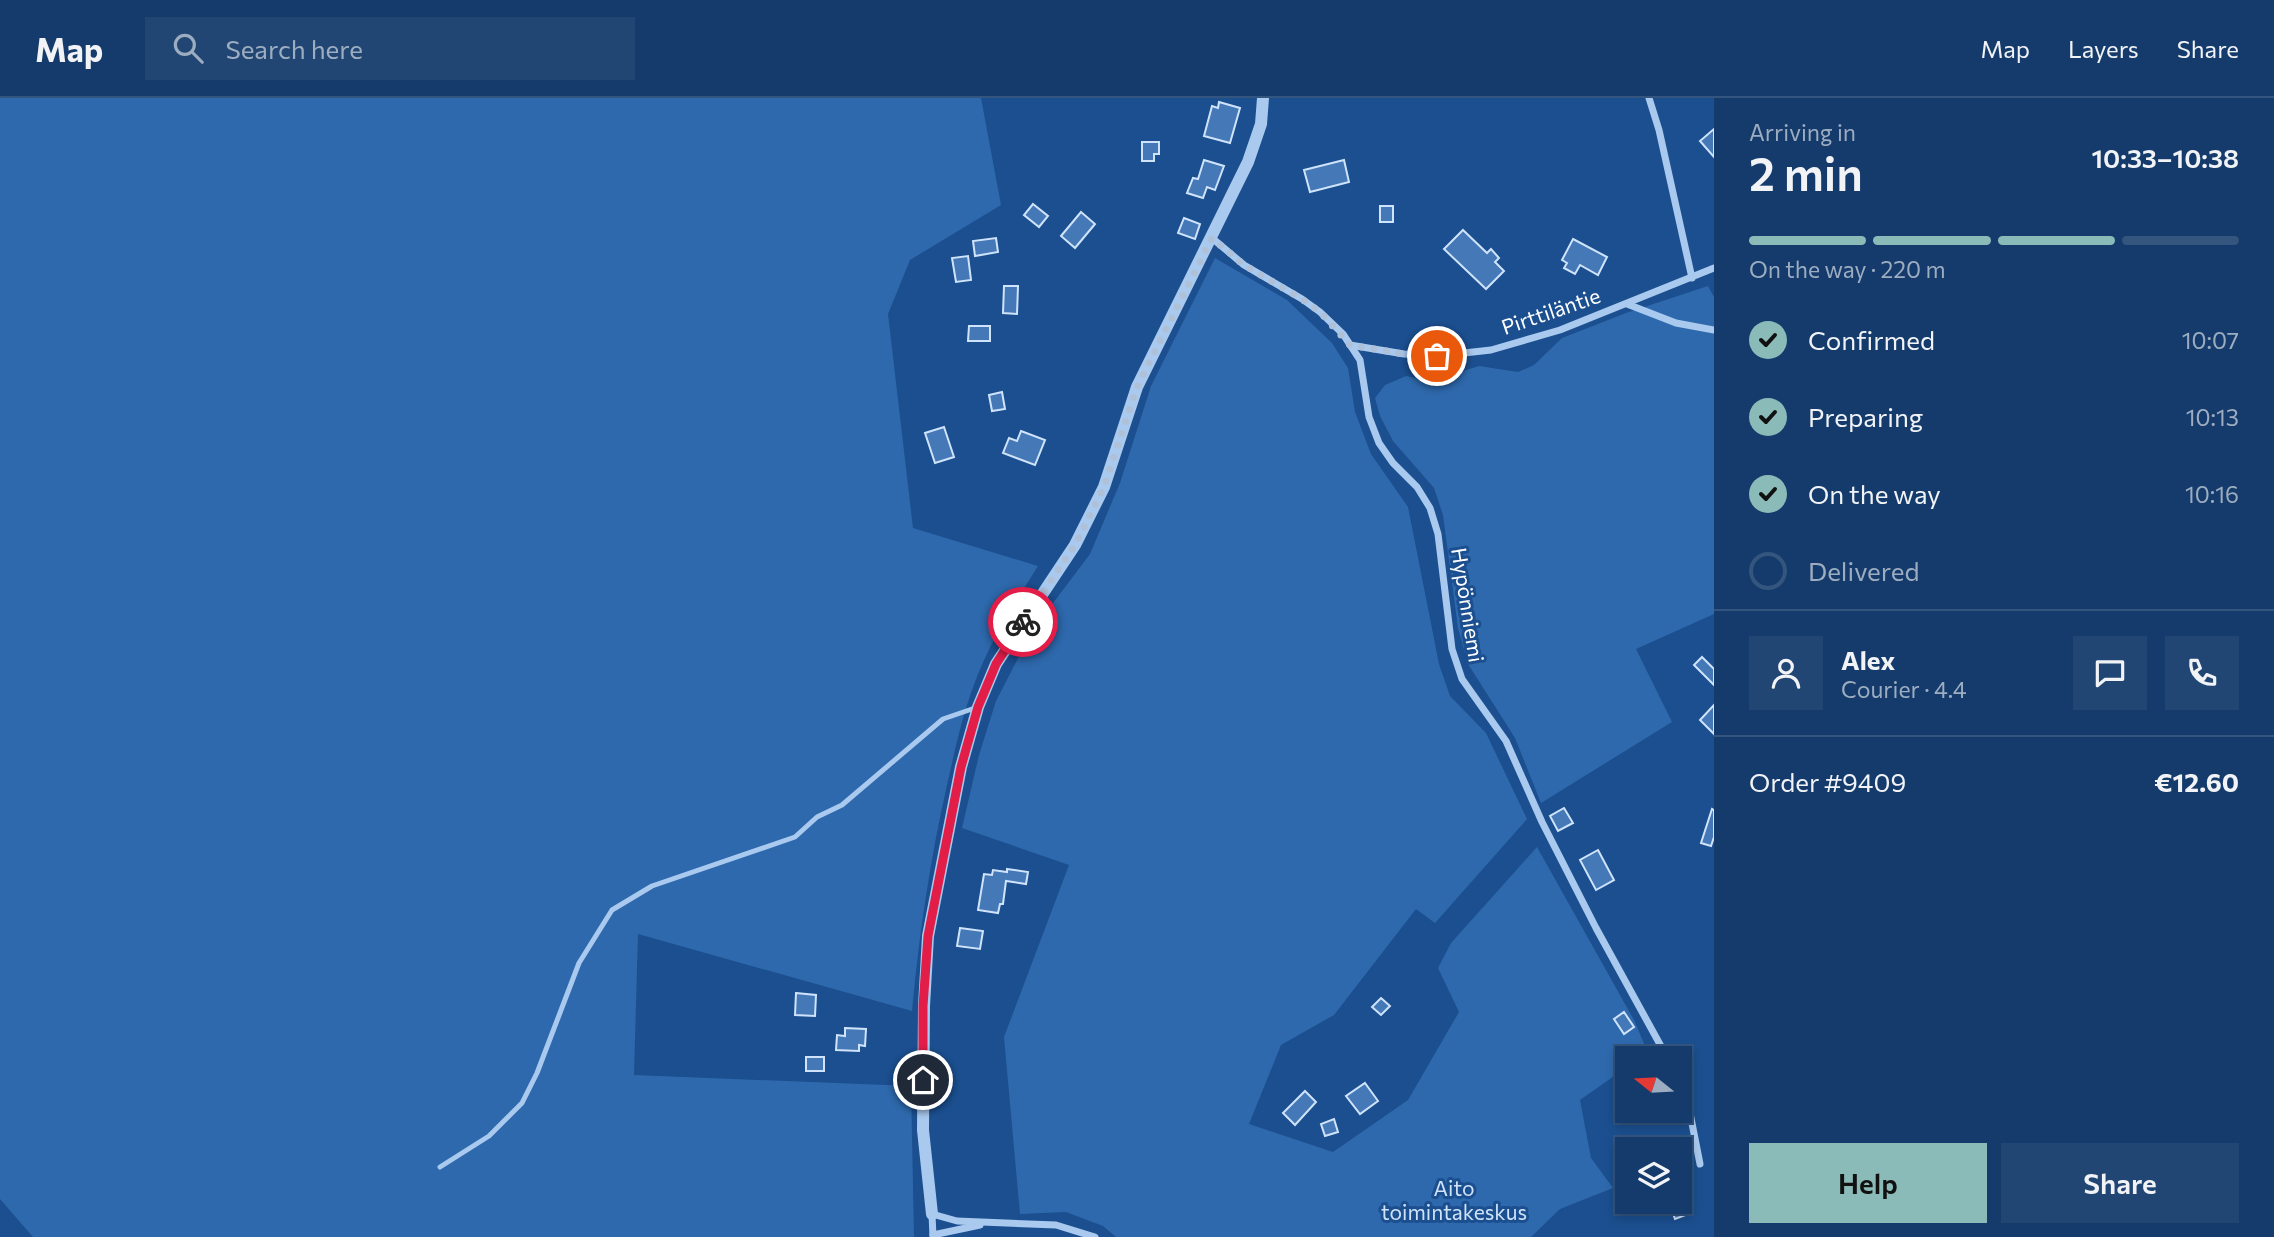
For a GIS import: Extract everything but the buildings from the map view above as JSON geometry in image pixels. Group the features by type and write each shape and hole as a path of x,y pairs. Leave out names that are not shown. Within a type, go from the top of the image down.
{"street":[{"path":"988,1223 933,1236 923,1130 923,1006 928,936 961,767 978,707 996,664 1081,533 1104,487 1137,387 1248,162 1261,124 1264,98"},
{"path":"1649,98 1660,130 1692,278"},
{"name":"Hypönniemi","path":"1212,238 1244,265 1320,312 1360,360 1369,417 1379,443 1417,487 1430,508 1438,534 1452,649 1462,679 1506,741 1542,822 1661,1046"},
{"name":"Pirttiläntie","path":"1350,345 1422,355 1472,353 1560,330 1714,268"},
{"path":"1626,304 1676,323 1714,330"},
{"path":"1692,1123 1700,1164"},
{"path":"932,1214 957,1221 1056,1225 1095,1237"}],"lane":[{"path":"440,1167 489,1136 522,1103 537,1073 579,963 612,911 652,886 795,837 817,817 842,805 943,719 978,707"}],"green space":[{"path":"0,98 981,98 1001,205 910,260 888,314 913,528 1038,566 1003,622 988,652 963,720 930,869 912,1011 638,934 634,1075 911,1086 914,1237 33,1237 0,1199"},
{"name":"Aito toimintakeskus","path":"1215,258 1287,300 1332,343 1348,368 1355,412 1371,454 1408,507 1439,664 1450,696 1486,733 1527,819 1435,923 1416,909 1334,1015 1281,1045 1249,1124 1333,1152 1408,1100 1459,1012 1438,968 1451,943 1537,847 1634,1020 1645,1046 1615,1046 1615,1075 1580,1100 1591,1158 1613,1188 1560,1209 1531,1237 1116,1237 1103,1226 1066,1212 1020,1214 1004,1037 1069,865 962,828 979,755 996,701 1032,631 1090,554 1120,483 1151,386"},
{"path":"1708,286 1714,297 1714,614 1636,649 1672,722 1541,803 1515,738 1468,664 1458,628 1443,515 1434,488 1393,441 1380,416 1375,398 1385,385 1406,376 1430,381 1479,366 1518,372 1534,365 1562,338"}],"way so far":[{"path":"1023,622 1075,545 1104,487 1137,387 1212,238 1244,265 1320,312 1343,334 1350,345 1404,354 1437,356"}],"route":[{"path":"923,1080 923,1006 928,936 961,767 978,707 996,664 1023,622"}]}
